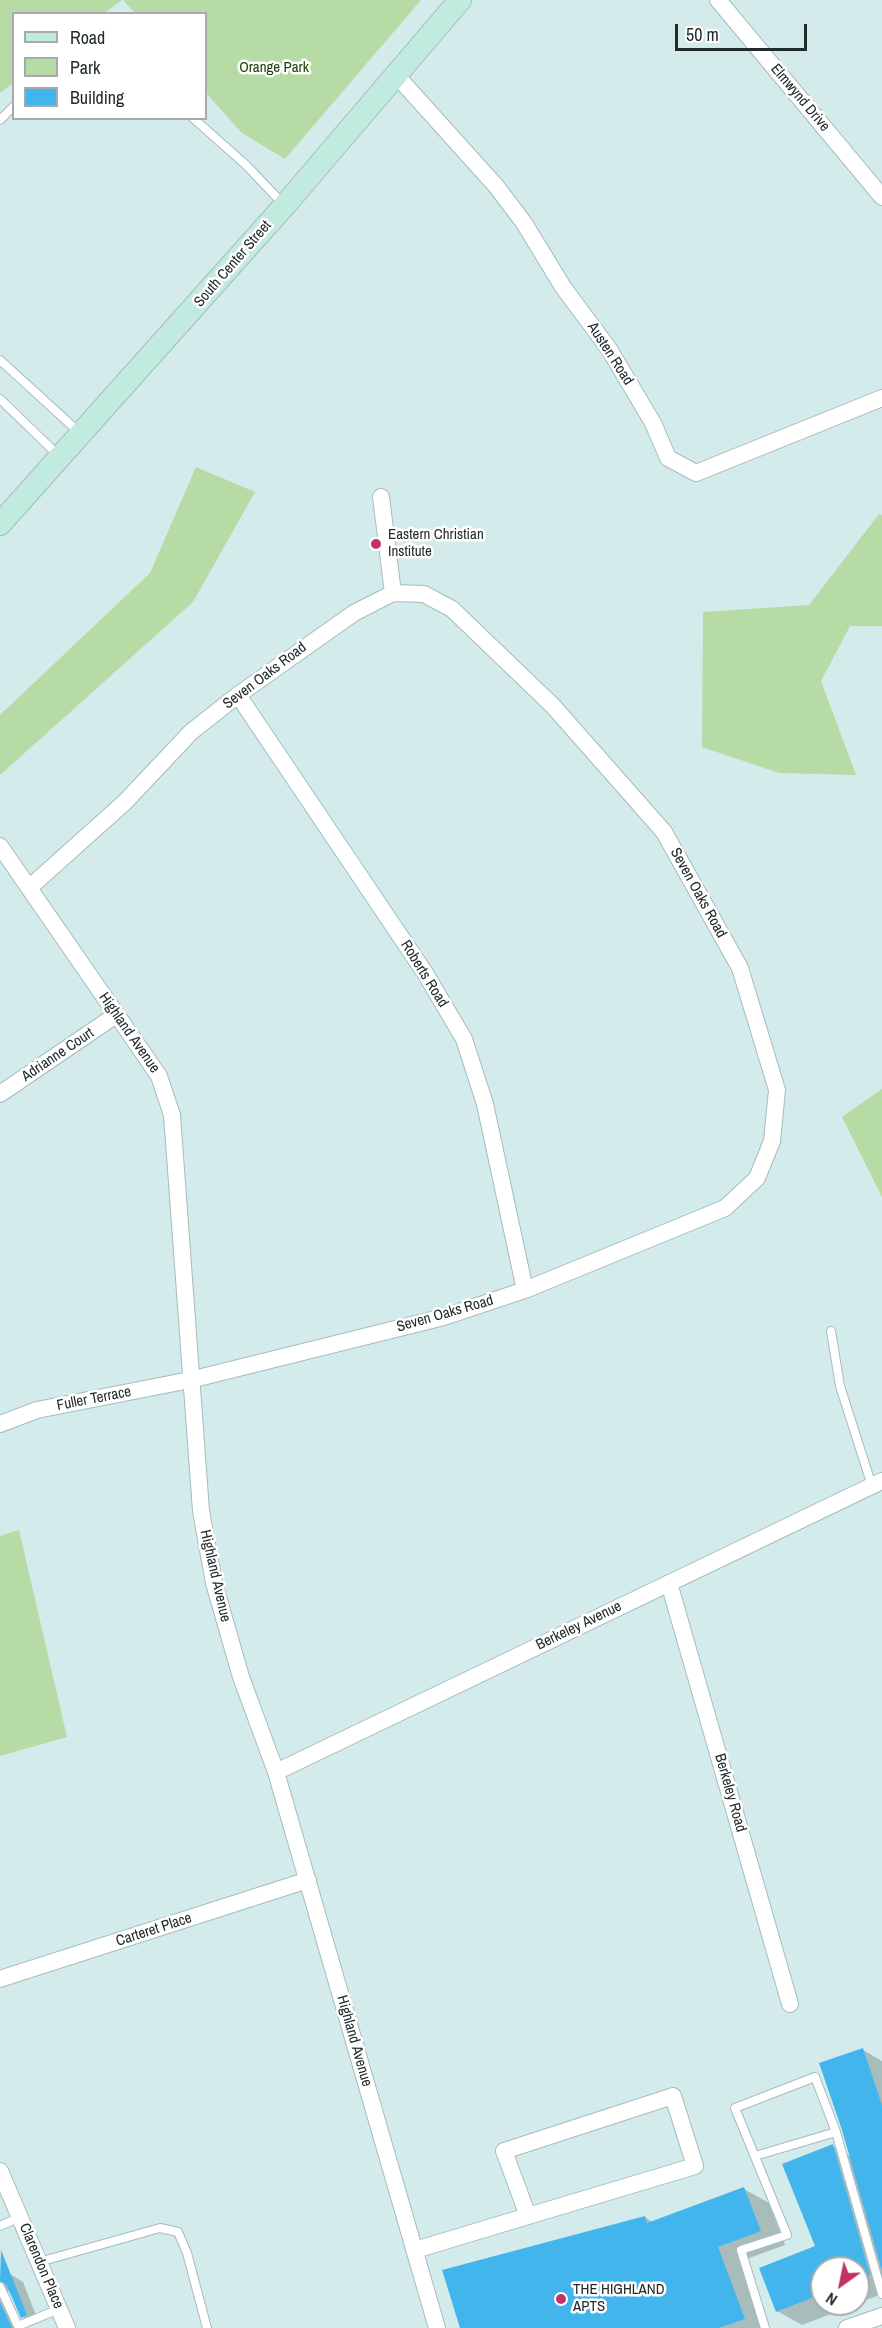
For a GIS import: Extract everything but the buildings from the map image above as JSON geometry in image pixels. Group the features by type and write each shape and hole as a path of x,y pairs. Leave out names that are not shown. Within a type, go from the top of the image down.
{"main road":[{"name":"South Center Street","path":"0,524 285,205 460,0"}],"street":[{"name":"Elmwynd Drive","path":"718,0 882,197"},
{"name":"Austen Road","path":"396,75 496,186 524,223 563,287 609,349 653,423 668,458 696,473 882,398"},
{"path":"381,497 393,593"},
{"name":"Seven Oaks Road","path":"29,888 125,802 191,732 238,695 354,613 393,593 424,594 452,609 553,706 664,832 740,968 777,1090 772,1141 757,1178 725,1208 525,1290 444,1317 190,1380"},
{"name":"Roberts Road","path":"238,695 425,973 464,1039 485,1104 525,1290"},
{"name":"Highland Avenue","path":"0,846 159,1076 172,1115 201,1511 214,1583 241,1677 276,1772 437,2328"},
{"name":"Adrianne Court","path":"0,1094 116,1015"},
{"name":"Fuller Terrace","path":"0,1424 37,1410 190,1380"},
{"name":"Berkeley Avenue","path":"276,1772 877,1483"},
{"name":"Berkeley Road","path":"669,1583 790,2004"},
{"name":"Carteret Place","path":"0,1979 308,1880"},
{"path":"415,2250 695,2166 673,2096 504,2151 528,2216"},
{"name":"Clarendon Place","path":"0,2171 67,2328"},
{"path":"847,2328 882,2316"}],"lane":[{"path":"0,120 12,108"},
{"path":"195,120 246,165 285,205"},
{"path":"0,360 81,434"},
{"path":"0,399 60,457"},
{"path":"831,1331 840,1386 877,1483"},
{"path":"765,2328 741,2250 787,2235 735,2108 815,2077 836,2132 882,2294"},
{"path":"755,2156 836,2132"},
{"path":"0,2226 20,2217"},
{"path":"39,2262 160,2228 178,2232 187,2253 207,2328"},
{"path":"0,2287 18,2326 59,2309"}],"green space":[{"path":"0,0 122,0 105,12 12,12 12,84 0,93"},
{"name":"Orange Park","path":"123,0 421,0 285,159 242,133 207,94 207,12 134,12"},
{"path":"196,467 255,492 193,602 0,775 0,715 150,573"},
{"path":"879,514 882,515 882,626 850,626 821,681 856,775 779,773 702,747 703,612 809,605"},
{"path":"882,1089 882,1197 842,1117"},
{"path":"19,1530 67,1737 0,1756 0,1536"}],"place":[{"name":"Eastern Christian Institute","path":"376,544"},
{"name":"THE HIGHLAND APTS","path":"561,2299"}]}
